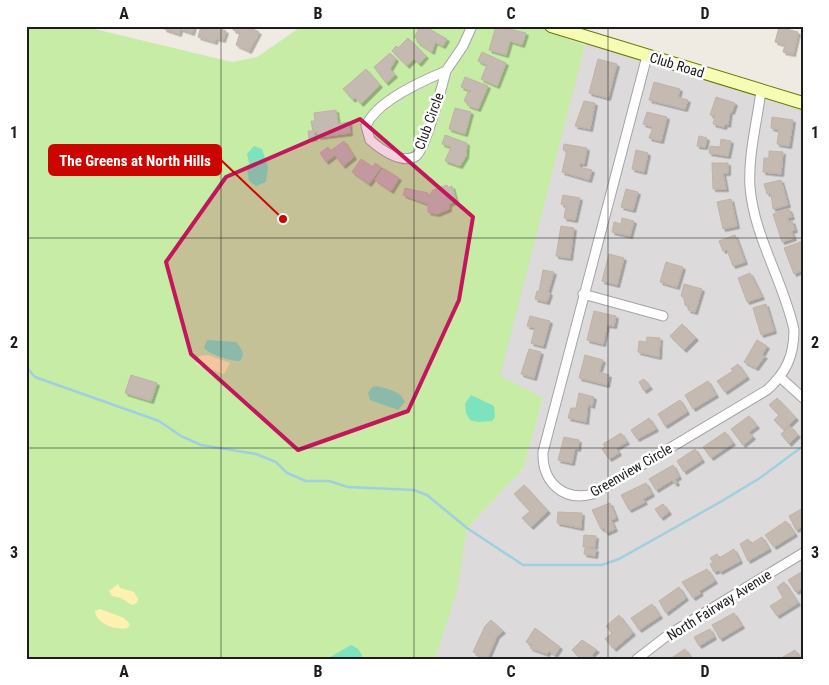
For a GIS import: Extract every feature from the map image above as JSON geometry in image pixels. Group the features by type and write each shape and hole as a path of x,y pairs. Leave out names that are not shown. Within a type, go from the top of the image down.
{"street":[{"name":"Club Circle","path":"446,71 400,94 374,116 366,126 370,140 399,158 410,159 416,156 427,133 446,71 463,46 472,26"},
{"name":"Club Road","path":"551,26 803,103"},
{"name":"Greenview Circle","path":"647,56 543,452 543,462 548,479 561,492 576,496 594,494 767,390 781,378 791,357 794,330 792,318 761,236 750,188 752,153 761,91"},
{"path":"584,294 663,316"},
{"path":"781,378 803,398"},
{"name":"North Fairway Avenue","path":"637,659 668,635 803,553"}],"highlighted area":[{"path":"360,119 473,217 459,300 408,411 298,450 191,354 166,262 226,177"}],"shaded area":[{"path":"586,37 803,103 803,659 435,659 456,591 467,528 523,469 543,398 492,372"}],"green space":[{"path":"26,26 82,26 232,62 257,57 302,26 544,26 548,32 585,45 500,376 543,398 523,469 467,528 457,591 435,659 26,659"},
{"path":"254,146 262,149 268,167 266,182 256,186 249,181 247,170 250,167 247,154"},
{"path":"207,340 236,342 243,356 240,361 210,353 204,348"},
{"path":"376,386 397,392 405,402 398,410 370,400 368,393 372,387"},
{"path":"471,395 494,406 495,417 492,421 478,422 470,420 466,413 465,404"},
{"path":"351,645 358,649 362,655 361,659 327,659"}],"sand":[{"path":"208,355 230,363 224,374 196,364 199,356"},
{"path":"118,584 120,588 134,592 138,599 137,603 132,605 121,598 112,596 109,591"},
{"path":"100,609 124,618 130,624 128,628 108,626 103,623 96,616 95,611"}],"building":[{"path":"165,26 194,26 192,33 180,29 179,34 164,29"},
{"path":"201,26 213,26 226,31 223,40 216,38 215,42 198,37"},
{"path":"235,26 247,26 259,32 249,51 236,45 240,33 233,30"},
{"path":"424,26 447,39 443,46 435,42 432,52 417,42 418,39 414,37 419,29 415,27"},
{"path":"496,26 526,33 522,45 510,41 506,55 489,50"},
{"path":"779,27 798,32 793,54 783,52 785,45 775,42"},
{"path":"408,38 426,56 419,64 414,59 407,66 392,51"},
{"path":"482,52 506,63 497,86 481,79 487,65 478,61"},
{"path":"390,53 396,59 390,69 395,75 386,83 374,67"},
{"path":"598,59 617,64 608,98 589,93"},
{"path":"366,69 380,85 361,104 355,97 353,100 343,89"},
{"path":"465,77 488,86 478,109 467,105 468,103 464,101 468,92 470,93 471,91 461,87"},
{"path":"654,82 680,89 678,97 688,100 685,109 649,100"},
{"path":"716,97 735,103 732,112 730,111 728,125 725,124 724,127 713,124 715,116 710,115"},
{"path":"584,101 595,103 590,129 575,126"},
{"path":"455,108 471,112 465,134 449,129"},
{"path":"336,110 338,124 349,122 350,133 318,137 317,131 314,131 315,138 309,139 308,131 313,131 311,121 315,121 314,113"},
{"path":"647,112 667,117 661,141 649,138 653,127 643,124"},
{"path":"772,117 793,120 789,146 777,144 779,130 771,128"},
{"path":"445,135 467,143 466,156 460,166 445,161 451,147 442,144"},
{"path":"699,136 707,138 705,147 697,146"},
{"path":"721,139 731,141 728,156 709,153 710,146 720,147"},
{"path":"344,141 354,157 343,166 335,155 326,162 320,153 328,147 330,151"},
{"path":"564,144 587,148 584,164 580,163 579,167 592,170 589,180 562,172 567,150 563,150"},
{"path":"636,150 648,153 644,172 632,169"},
{"path":"769,151 783,152 781,174 763,172 764,158 769,158"},
{"path":"361,159 373,167 375,163 381,167 369,184 352,172"},
{"path":"712,163 728,163 728,173 723,173 726,189 713,189"},
{"path":"383,168 399,178 391,191 375,180"},
{"path":"781,180 788,205 773,209 771,193 767,194 764,184"},
{"path":"447,185 448,188 452,186 456,201 449,204 449,209 437,214 428,212 428,204 403,195 405,188 428,193 428,197 433,190"},
{"path":"626,189 638,192 633,210 621,207"},
{"path":"563,195 580,198 575,220 564,218 566,206 561,204"},
{"path":"731,199 737,226 723,229 717,202"},
{"path":"789,209 792,217 787,218 789,222 792,221 795,230 791,231 794,238 782,242 773,214"},
{"path":"622,218 634,221 630,236 612,232 614,222 621,224"},
{"path":"561,226 574,228 570,258 556,256"},
{"path":"735,235 745,262 733,266 727,250 723,251 719,241"},
{"path":"803,241 803,270 794,274 784,248"},
{"path":"609,254 624,258 617,285 602,281"},
{"path":"666,262 683,267 677,287 660,282"},
{"path":"543,270 554,272 547,302 535,299 537,291 539,291"},
{"path":"750,273 762,297 747,302 738,278"},
{"path":"684,284 702,289 695,312 688,310 689,306 685,305 684,297 681,296"},
{"path":"766,304 774,331 761,335 753,308"},
{"path":"594,311 616,316 614,326 607,325 603,344 587,340"},
{"path":"530,316 550,321 543,346 531,343 535,328 527,326"},
{"path":"682,324 696,338 684,350 670,336"},
{"path":"647,337 660,338 659,357 638,352 639,341 646,342"},
{"path":"757,340 767,346 762,355 765,356 756,368 744,362"},
{"path":"529,349 541,352 534,378 521,374"},
{"path":"585,355 603,360 599,372 609,375 607,385 579,378"},
{"path":"738,364 747,377 725,392 717,381 733,371 731,369"},
{"path":"131,375 157,383 151,401 125,393"},
{"path":"644,379 650,387 644,391 639,382"},
{"path":"708,381 716,395 693,409 685,395"},
{"path":"579,393 594,397 592,406 588,404 586,422 568,418 571,408 576,408"},
{"path":"777,398 796,418 784,430 774,420 779,415 769,405"},
{"path":"680,400 687,412 665,426 658,414"},
{"path":"749,416 757,426 749,432 753,437 743,445 731,429"},
{"path":"649,418 656,429 637,439 631,430"},
{"path":"790,426 798,435 789,444 781,434"},
{"path":"725,432 733,443 711,458 703,447"},
{"path":"621,433 627,442 616,448 619,453 609,459 602,449 605,447 603,444"},
{"path":"564,437 579,440 578,449 575,448 572,463 558,460"},
{"path":"695,449 702,460 684,472 677,461"},
{"path":"673,465 679,477 675,479 677,483 675,484 672,480 656,490 649,479"},
{"path":"646,483 652,494 643,499 645,502 629,510 621,495"},
{"path":"524,485 548,511 531,527 522,518 530,511 514,494"},
{"path":"610,503 616,518 611,520 615,529 606,533 604,528 601,529 592,510"},
{"path":"663,504 669,512 661,518 655,509"},
{"path":"803,508 803,526 796,530 789,516"},
{"path":"558,512 582,513 581,528 557,523"},
{"path":"786,521 795,534 774,547 765,535"},
{"path":"584,535 596,536 595,547 583,547"},
{"path":"762,537 769,549 748,561 740,544 748,539 751,544"},
{"path":"585,548 596,549 595,556 584,554"},
{"path":"734,549 740,561 720,572 719,570 714,572 710,564 713,562 710,558 717,554 719,558"},
{"path":"707,569 715,581 699,591 701,593 693,598 682,582"},
{"path":"803,571 803,588 796,592 788,580"},
{"path":"784,582 798,603 777,616 770,606 783,598 777,587"},
{"path":"679,587 686,598 666,613 659,601"},
{"path":"652,604 660,616 639,630 631,618"},
{"path":"734,613 742,626 720,639 712,625"},
{"path":"619,615 633,633 614,649 605,639 612,633 606,626"},
{"path":"491,620 503,631 497,636 487,659 473,652 485,626"},
{"path":"535,628 560,647 555,655 549,651 547,654 530,648 532,645 526,642"},
{"path":"710,629 714,637 699,646 694,637"},
{"path":"582,640 597,650 592,655 596,659 581,659 572,650"},
{"path":"685,649 692,659 670,659"},
{"path":"795,650 800,659 784,659 783,657"}],"waterway":[{"path":"26,363 28,369 35,377 159,421 181,436 201,445 256,454 276,462 287,473 306,481 329,481 348,487 414,490 427,495 467,528 523,565 602,565 619,559 760,478 803,446"}],"place":[{"name":"The Greens at North Hills","path":"283,219"}]}
